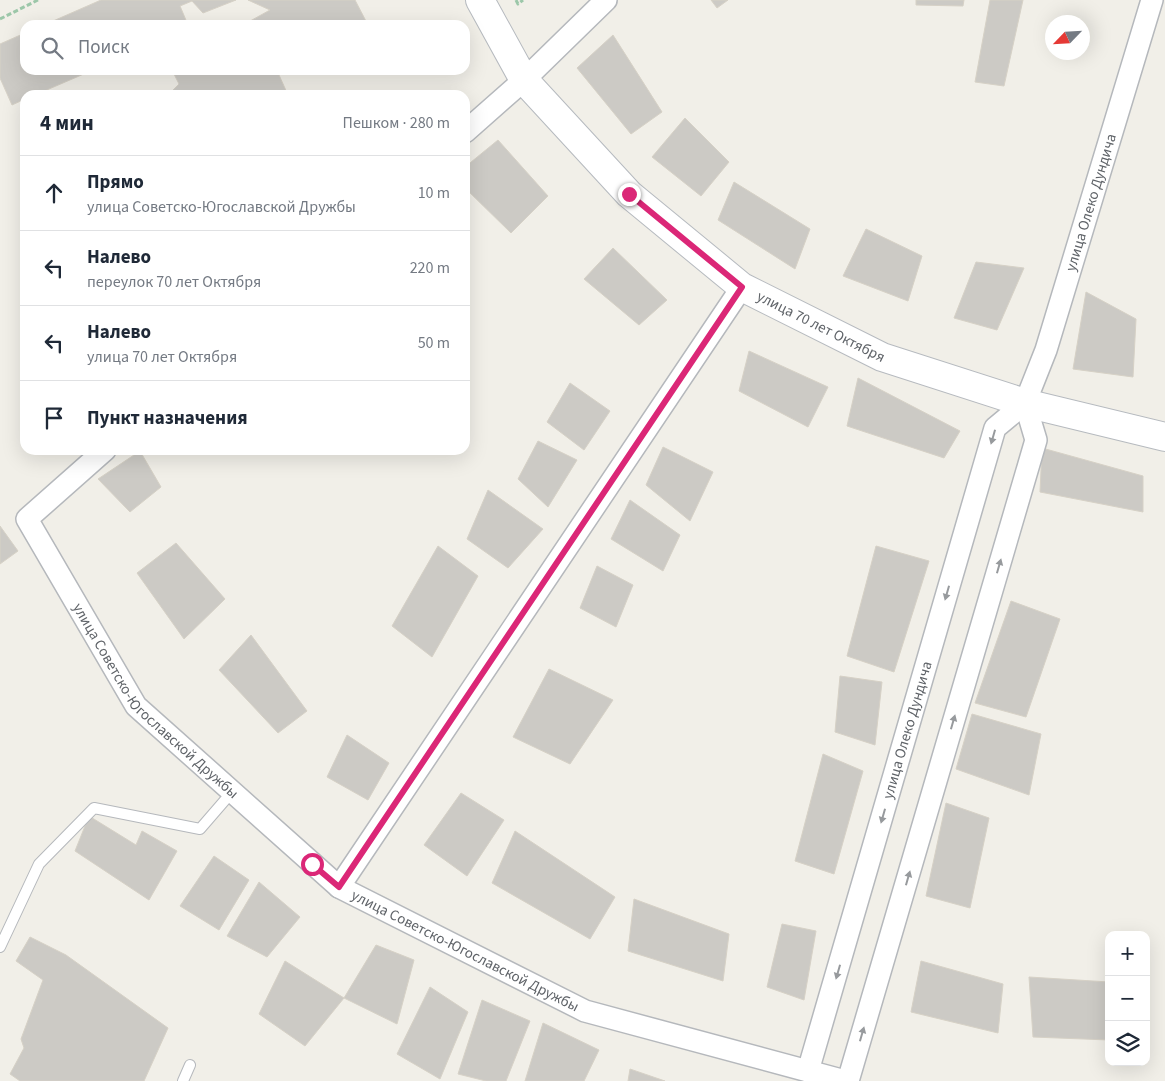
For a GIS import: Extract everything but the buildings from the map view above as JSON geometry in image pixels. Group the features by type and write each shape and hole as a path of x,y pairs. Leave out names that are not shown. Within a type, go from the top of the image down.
{"street":[{"name":"улица 70 лет Октября","path":"480,0 524,80 629,194 742,287 882,357 1025,403 1165,437"},
{"path":"470,128 524,80 606,0"},
{"name":"улица Олеко Дундича","path":"808,1071 995,428 1025,403 1046,350 1152,0"},
{"path":"339,887 742,287"},
{"path":"847,1081 1036,440 1025,403"},
{"name":"улица Советско-Югославской Дружбы","path":"99,455 27,519 136,706 339,887 585,1011 847,1081"}],"lane":[{"path":"0,947 39,864 94,808 200,829 232,792"},
{"path":"183,1081 190,1065"}],"path":[{"path":"0,20 38,0"},
{"path":"516,0 518,4 523,0"}],"route":[{"path":"312,864 339,887 742,287 629,194"}]}
